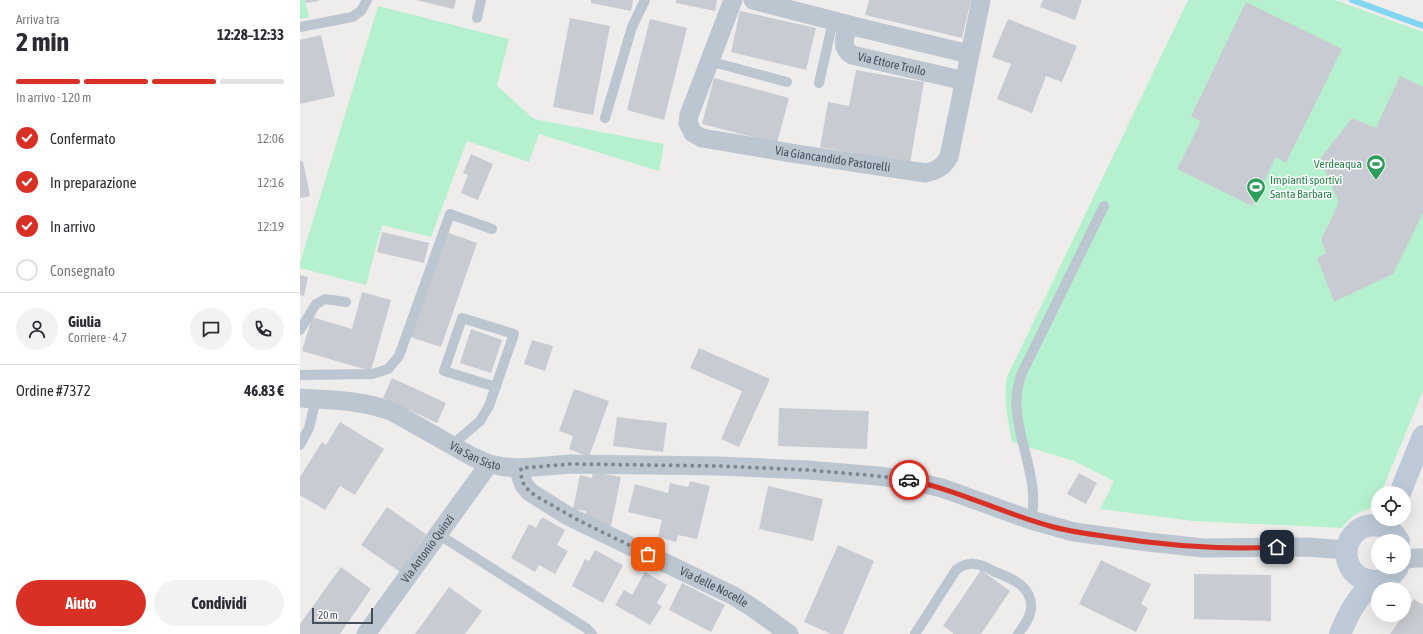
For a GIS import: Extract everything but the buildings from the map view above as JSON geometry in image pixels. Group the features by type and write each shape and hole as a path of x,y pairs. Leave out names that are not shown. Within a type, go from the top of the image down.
{"main road":[{"path":"1402,486 1423,436"},
{"path":"1344,625 1352,593 1348,559 1349,542 1359,529 1371,523"},
{"path":"1380,526 1397,532"},
{"path":"1348,559 1357,576 1365,580 1383,580 1393,574"},
{"path":"1344,625 1358,598 1375,581"}],"street":[{"name":"Via Giancandido Pastorelli","path":"733,0 688,119 690,130 699,137 797,154 926,173 942,167 950,157 969,54 981,0"},
{"path":"753,0 840,23 969,54"},
{"name":"Via Ettore Troilo","path":"840,23 846,50 852,55 965,81"},
{"name":"Via San Sisto","path":"308,398 363,402 380,407 393,412 489,464 505,467 521,468 571,464 719,466 808,470 878,476 908,480 942,488 1031,520 1074,532 1179,546 1227,549 1299,547 1348,559"},
{"name":"Via Antonio Quinzi","path":"366,634 489,464"},
{"name":"Via delle Nocelle","path":"521,468 521,478 524,485 530,492 568,516 734,596 766,616 789,634"},
{"path":"1411,559 1423,558"}],"lane":[{"path":"300,27 352,17 361,11 367,0"},
{"path":"477,18 481,0"},
{"path":"605,118 632,27 645,0"},
{"path":"819,83 840,23"},
{"path":"709,61 787,82"},
{"path":"1031,520 1034,494 1019,424 1016,389 1022,373 1104,206"},
{"path":"300,375 372,374 388,368 399,356 450,214 492,229"},
{"path":"300,330 316,304 325,299 346,302"},
{"path":"452,445 480,420 489,406 496,387 514,334 462,318 444,370 496,387"},
{"path":"300,445 309,428 308,398"},
{"path":"438,534 587,632"},
{"path":"915,634 956,570 962,565 977,564 1015,580 1024,587 1030,597 1031,609 1028,621 1018,634"}],"green space":[{"path":"300,0 305,0 309,17 300,19"},
{"name":"Impianti sportivi Santa Barbara","path":"1188,0 1335,0 1423,32 1423,391 1384,486 1371,486 1371,507 1356,514 1342,528 1193,521 1100,509 1114,481 1074,461 1012,442 1006,401 1007,377"},
{"path":"378,6 509,39 497,86 534,119 664,144 659,171 539,134 529,162 467,141 431,237 382,225 366,285 300,268 300,263"}],"waterway":[{"path":"1352,0 1423,26"}],"way so far":[{"path":"648,554 568,516 530,492 524,485 521,478 521,468 571,464 719,466 808,470 909,480"}],"place":[{"name":"Verdeaqua","path":"1376,181"},
{"name":"Impianti sportivi Santa Barbara","path":"1256,204"}],"route":[{"path":"909,480 962,494 1031,520 1074,532 1204,548 1227,549 1277,547"}]}
